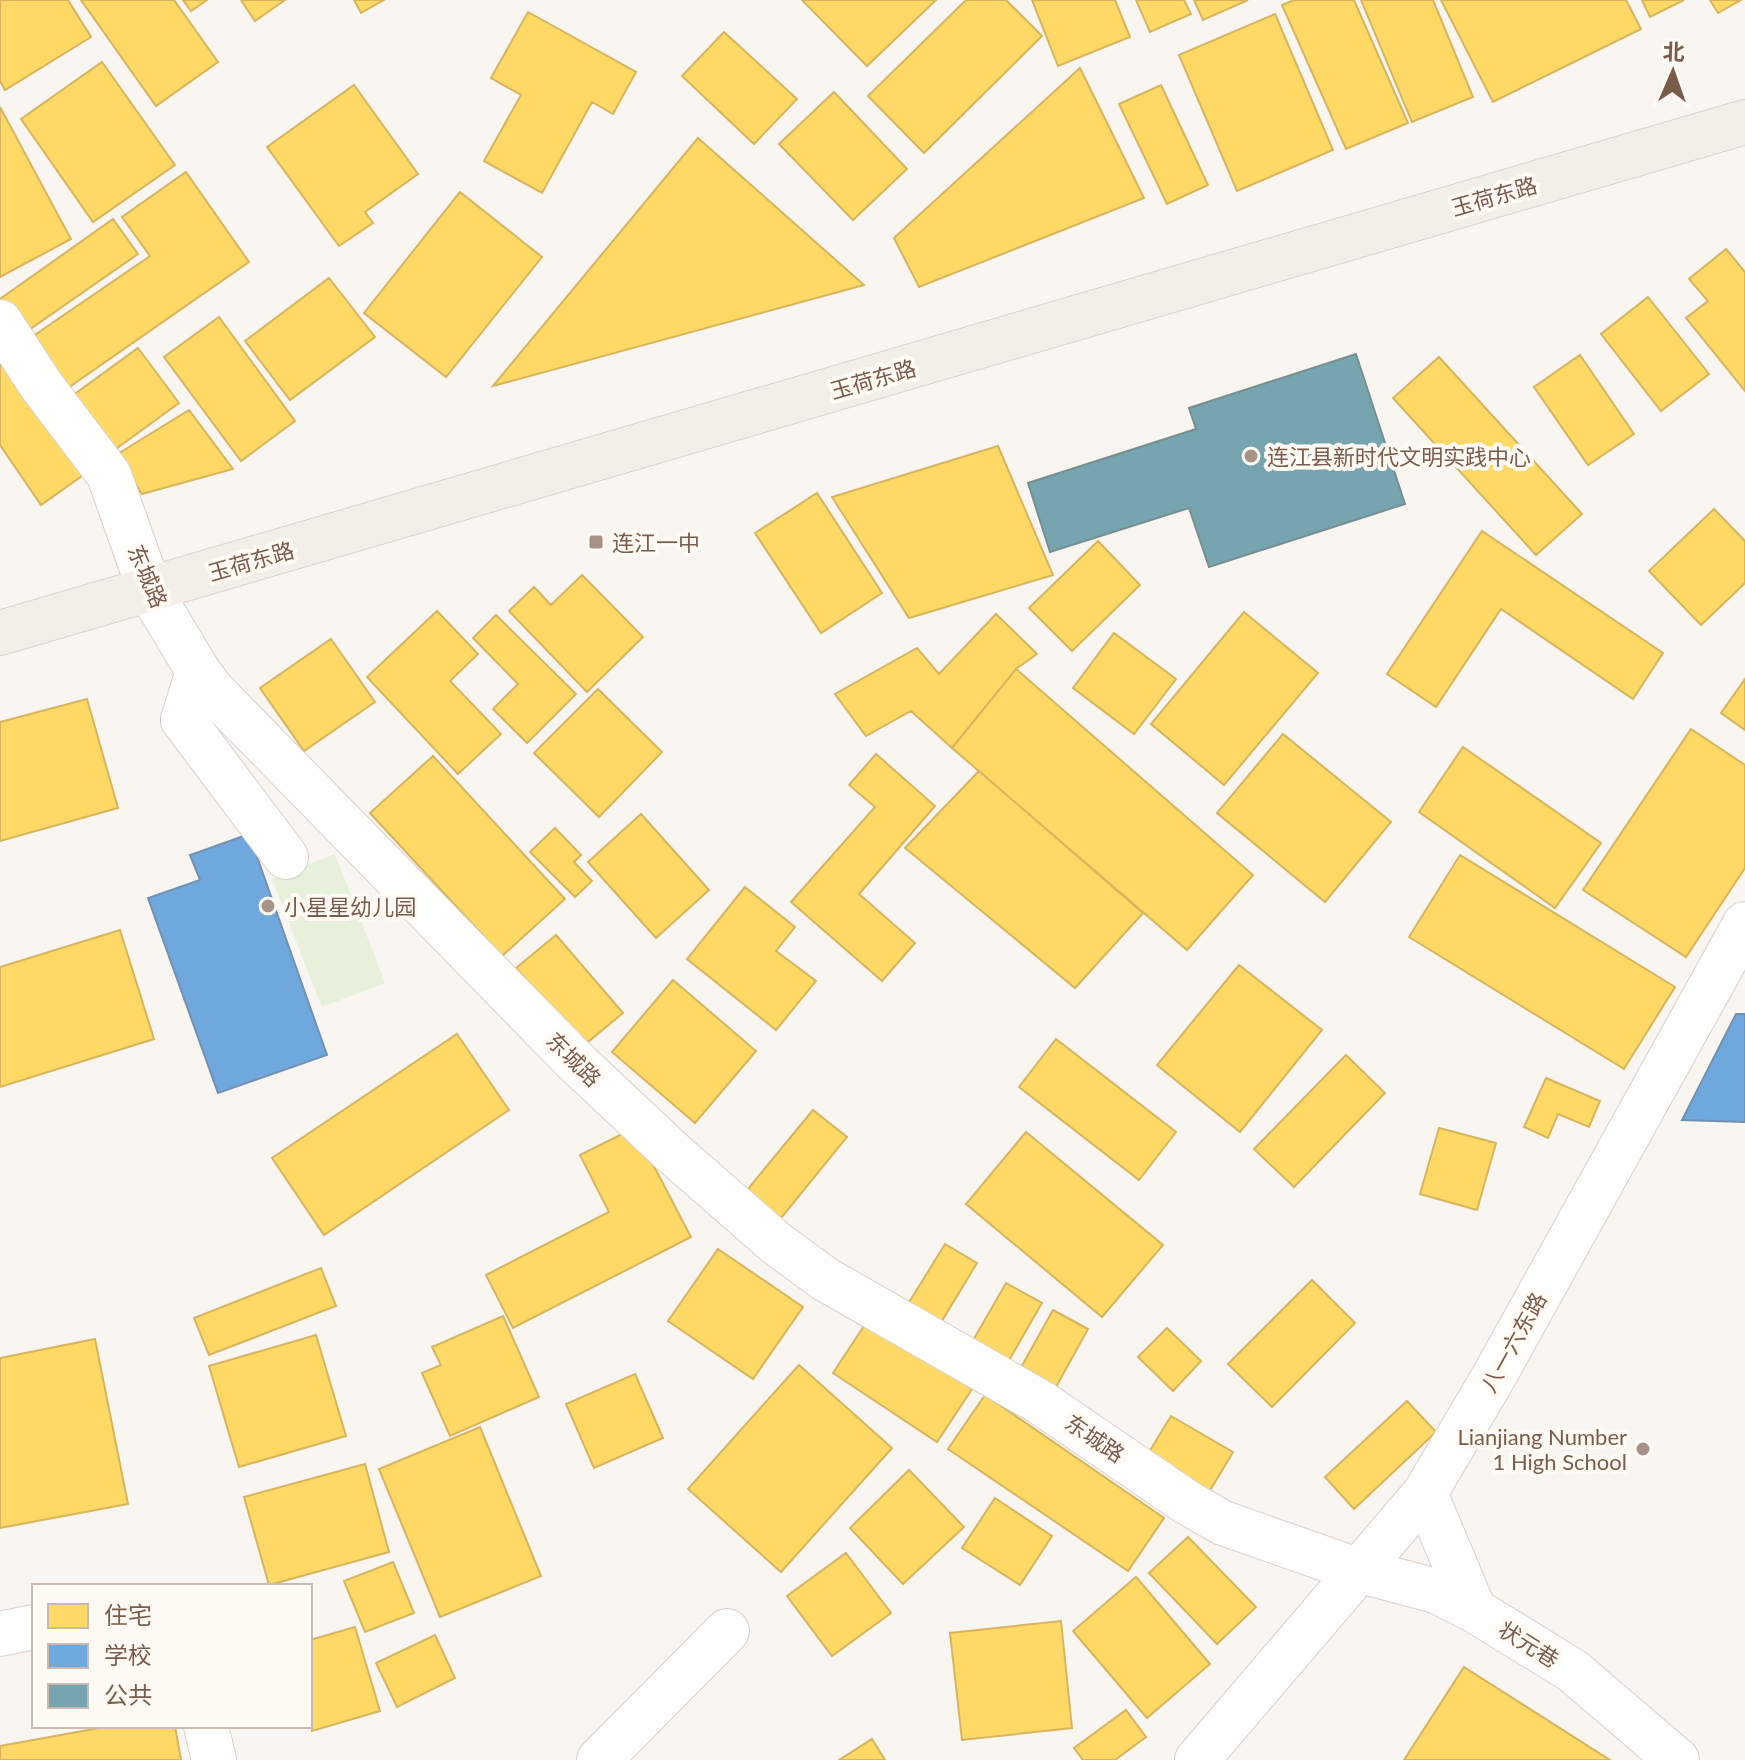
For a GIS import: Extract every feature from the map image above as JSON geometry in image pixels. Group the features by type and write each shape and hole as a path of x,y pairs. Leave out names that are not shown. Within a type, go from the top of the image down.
{"main road":[{"name":"玉荷东路","path":"0,633 1745,122"}],"street":[{"name":"东城路","path":"0,322 41,385 109,475 150,591 212,690 574,1060 663,1145 776,1243 825,1279 1040,1402 1188,1503 1223,1523 1357,1570"},
{"path":"198,671 183,720 286,857"},
{"name":"八一六东路","path":"1197,1760 1425,1493 1493,1378 1745,924"},
{"path":"1425,1493 1474,1610"},
{"name":"状元巷","path":"1357,1570 1436,1591 1474,1610 1573,1671 1677,1760"},
{"path":"0,1634 32,1627"},
{"path":"599,1760 727,1631"},
{"path":"206,1728 214,1760"}],"green space":[{"path":"335,854 385,983 322,1007 272,879"}],"building: 住宅":[{"path":"0,0 68,0 91,37 5,90 0,81"},
{"path":"81,0 174,0 218,62 156,106"},
{"path":"183,0 207,0 191,11"},
{"path":"241,0 285,0 255,21"},
{"path":"354,0 384,0 361,13"},
{"path":"802,0 936,0 867,66"},
{"path":"966,0 1006,0 1042,36 924,153 868,96"},
{"path":"1032,0 1115,0 1130,37 1058,66"},
{"path":"1136,0 1184,0 1191,14 1150,32"},
{"path":"1194,0 1248,0 1203,20"},
{"path":"1294,0 1354,0 1408,123 1346,149 1282,5"},
{"path":"1361,0 1433,0 1473,97 1412,122"},
{"path":"1441,0 1626,0 1641,29 1493,102"},
{"path":"1642,0 1684,0 1650,17"},
{"path":"1710,0 1741,0 1718,13"},
{"path":"528,12 636,72 613,114 592,102 542,193 484,161 521,95 491,78"},
{"path":"1275,14 1333,150 1237,191 1179,55"},
{"path":"724,32 797,99 754,144 682,76"},
{"path":"102,62 175,165 93,222 21,119"},
{"path":"1080,68 1144,198 919,287 894,238"},
{"path":"354,85 418,174 365,212 373,223 339,246 267,147"},
{"path":"1161,85 1208,185 1167,204 1119,104"},
{"path":"834,92 907,169 853,220 779,144"},
{"path":"0,107 71,239 0,277"},
{"path":"698,138 864,285 493,386"},
{"path":"186,172 249,262 62,392 26,341 150,256 122,217"},
{"path":"460,192 542,257 446,377 364,313"},
{"path":"113,219 138,254 23,334 0,299"},
{"path":"1726,249 1745,272 1745,391 1686,318 1708,301 1689,279"},
{"path":"329,278 375,337 290,400 245,341"},
{"path":"1648,297 1709,374 1661,411 1601,334"},
{"path":"219,317 295,421 241,461 164,357"},
{"path":"0,341 89,471 41,505 0,445"},
{"path":"138,348 179,403 113,451 72,396"},
{"path":"1580,355 1634,434 1588,465 1534,387"},
{"path":"1439,357 1582,514 1536,555 1393,398"},
{"path":"189,410 233,469 142,494 116,455"},
{"path":"998,446 1053,575 909,618 832,497"},
{"path":"817,493 882,593 821,633 755,533"},
{"path":"1714,509 1745,541 1745,583 1701,625 1649,571"},
{"path":"1482,531 1663,653 1633,699 1501,609 1436,707 1387,674"},
{"path":"1098,541 1140,585 1072,651 1029,608"},
{"path":"582,575 643,637 587,692 509,611 534,587 551,605"},
{"path":"437,611 478,654 450,681 501,734 458,774 367,677"},
{"path":"1244,612 1318,673 1224,785 1151,724"},
{"path":"996,614 1037,654 1016,669 952,748 911,711 866,736 835,694 917,648 939,674"},
{"path":"496,615 576,694 527,743 493,709 518,684 473,638"},
{"path":"1114,633 1176,679 1134,734 1073,688"},
{"path":"331,639 375,702 304,751 260,688"},
{"path":"1016,669 1253,875 1187,950 952,748"},
{"path":"1745,679 1745,730 1721,713"},
{"path":"598,689 662,752 599,817 534,753"},
{"path":"87,699 118,808 0,841 0,722"},
{"path":"1691,729 1745,765 1745,868 1686,957 1583,890"},
{"path":"1283,734 1391,822 1325,902 1217,813"},
{"path":"1463,747 1601,843 1555,908 1419,812"},
{"path":"876,754 935,806 859,894 915,943 882,981 791,902 875,807 849,785"},
{"path":"433,756 565,899 502,956 370,813"},
{"path":"979,771 1143,913 1075,988 905,848"},
{"path":"641,814 709,890 656,938 588,862"},
{"path":"555,828 581,855 574,862 592,881 575,897 530,852"},
{"path":"1460,855 1675,987 1624,1069 1409,937"},
{"path":"745,887 795,927 776,951 816,981 776,1030 687,959"},
{"path":"120,930 154,1039 0,1087 0,967"},
{"path":"556,935 623,1013 583,1046 516,968"},
{"path":"1239,965 1322,1030 1240,1132 1157,1065"},
{"path":"673,980 756,1051 695,1123 612,1052"},
{"path":"457,1034 509,1110 324,1235 272,1158"},
{"path":"1056,1039 1176,1132 1139,1180 1019,1087"},
{"path":"1346,1055 1385,1093 1294,1187 1254,1149"},
{"path":"1546,1078 1600,1101 1589,1127 1558,1114 1548,1138 1524,1127"},
{"path":"813,1110 847,1137 777,1223 743,1195"},
{"path":"634,1128 691,1237 513,1328 486,1275 609,1212 580,1155"},
{"path":"1439,1128 1496,1143 1477,1210 1420,1194"},
{"path":"1026,1132 1163,1245 1102,1317 966,1204"},
{"path":"945,1244 977,1263 937,1329 905,1309"},
{"path":"718,1249 803,1307 753,1379 668,1321"},
{"path":"321,1268 336,1306 209,1355 194,1318"},
{"path":"1312,1280 1355,1323 1272,1407 1228,1364"},
{"path":"1006,1283 1042,1303 1004,1369 968,1349"},
{"path":"1053,1310 1088,1329 1050,1398 1014,1380"},
{"path":"503,1316 539,1397 450,1436 422,1373 441,1365 432,1347"},
{"path":"868,1320 972,1389 937,1442 833,1373"},
{"path":"1167,1328 1201,1361 1173,1391 1138,1357"},
{"path":"316,1335 346,1436 239,1467 209,1366"},
{"path":"95,1339 128,1504 0,1528 0,1358"},
{"path":"799,1365 892,1448 781,1572 688,1489"},
{"path":"635,1374 663,1438 594,1468 566,1404"},
{"path":"985,1395 1164,1518 1128,1571 948,1449"},
{"path":"1407,1401 1436,1432 1354,1509 1325,1477"},
{"path":"1171,1416 1233,1452 1205,1499 1143,1462"},
{"path":"480,1427 541,1576 440,1617 379,1469"},
{"path":"365,1464 389,1552 269,1584 244,1497"},
{"path":"909,1470 964,1527 903,1584 850,1528"},
{"path":"995,1498 1052,1536 1020,1585 962,1548"},
{"path":"1188,1537 1256,1607 1217,1644 1149,1573"},
{"path":"846,1553 891,1613 832,1656 787,1596"},
{"path":"393,1562 414,1613 365,1632 344,1581"},
{"path":"1136,1577 1210,1664 1147,1718 1073,1631"},
{"path":"1061,1621 1072,1728 962,1740 950,1633"},
{"path":"355,1627 380,1711 312,1731 312,1639"},
{"path":"435,1635 455,1678 397,1707 376,1663"},
{"path":"1464,1667 1610,1760 1404,1760"},
{"path":"1126,1710 1146,1737 1115,1760 1083,1760 1074,1748"},
{"path":"99,1728 175,1728 181,1760 0,1760 0,1746"},
{"path":"872,1739 885,1760 839,1760"}],"building: 学校":[{"path":"249,834 327,1055 218,1093 148,898 200,880 190,855"},
{"path":"1736,1014 1745,1014 1745,1122 1682,1120"}],"building: 公共":[{"name":"连江县新时代文明实践中心","path":"1356,354 1405,504 1209,567 1189,508 1050,552 1028,483 1196,429 1189,408"}],"place":[{"name":"连江县新时代文明实践中心","path":"1251,456"},
{"name":"连江一中","path":"596,542"},
{"name":"小星星幼儿园","path":"268,906"},
{"name":"Lianjiang Number 1 High School","path":"1643,1449"}]}
